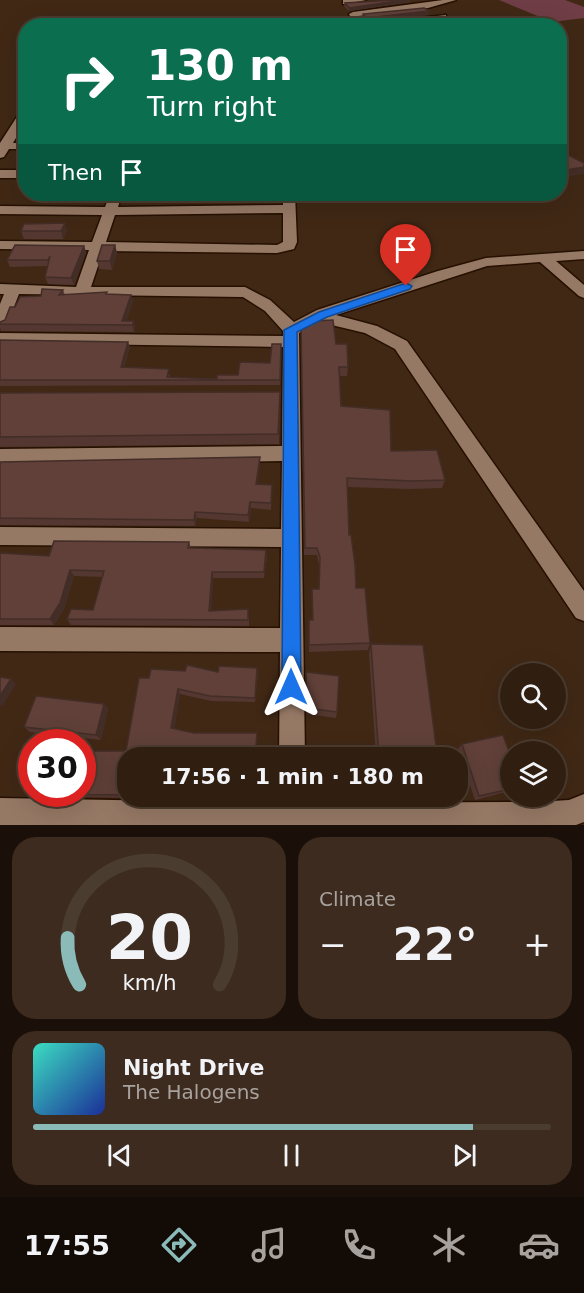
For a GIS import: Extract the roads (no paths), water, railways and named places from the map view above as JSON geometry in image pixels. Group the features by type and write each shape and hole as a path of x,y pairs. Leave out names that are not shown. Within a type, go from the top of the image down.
{"street":[{"path":"346,2 362,0"},
{"path":"379,0 396,9"},
{"path":"355,18 353,14 452,0"},
{"path":"435,18 443,17"},
{"path":"2,149 18,124"},
{"path":"2,149 18,147"},
{"path":"0,174 18,174"},
{"path":"82,292 114,201"},
{"path":"0,245 277,249 289,246 290,242 289,201"},
{"path":"0,210 289,209"},
{"path":"0,338 291,336 317,317 443,274 486,262 584,255"},
{"path":"543,258 584,293"},
{"path":"0,322 7,289 82,292 244,292 257,297 271,308 291,336 291,747"},
{"path":"317,317 359,324 382,332 401,345 584,610"},
{"path":"269,393 292,393"},
{"path":"0,457 292,453"},
{"path":"0,536 291,538"},
{"path":"0,639 291,640"},
{"path":"17,816 292,813 576,816"}]}
